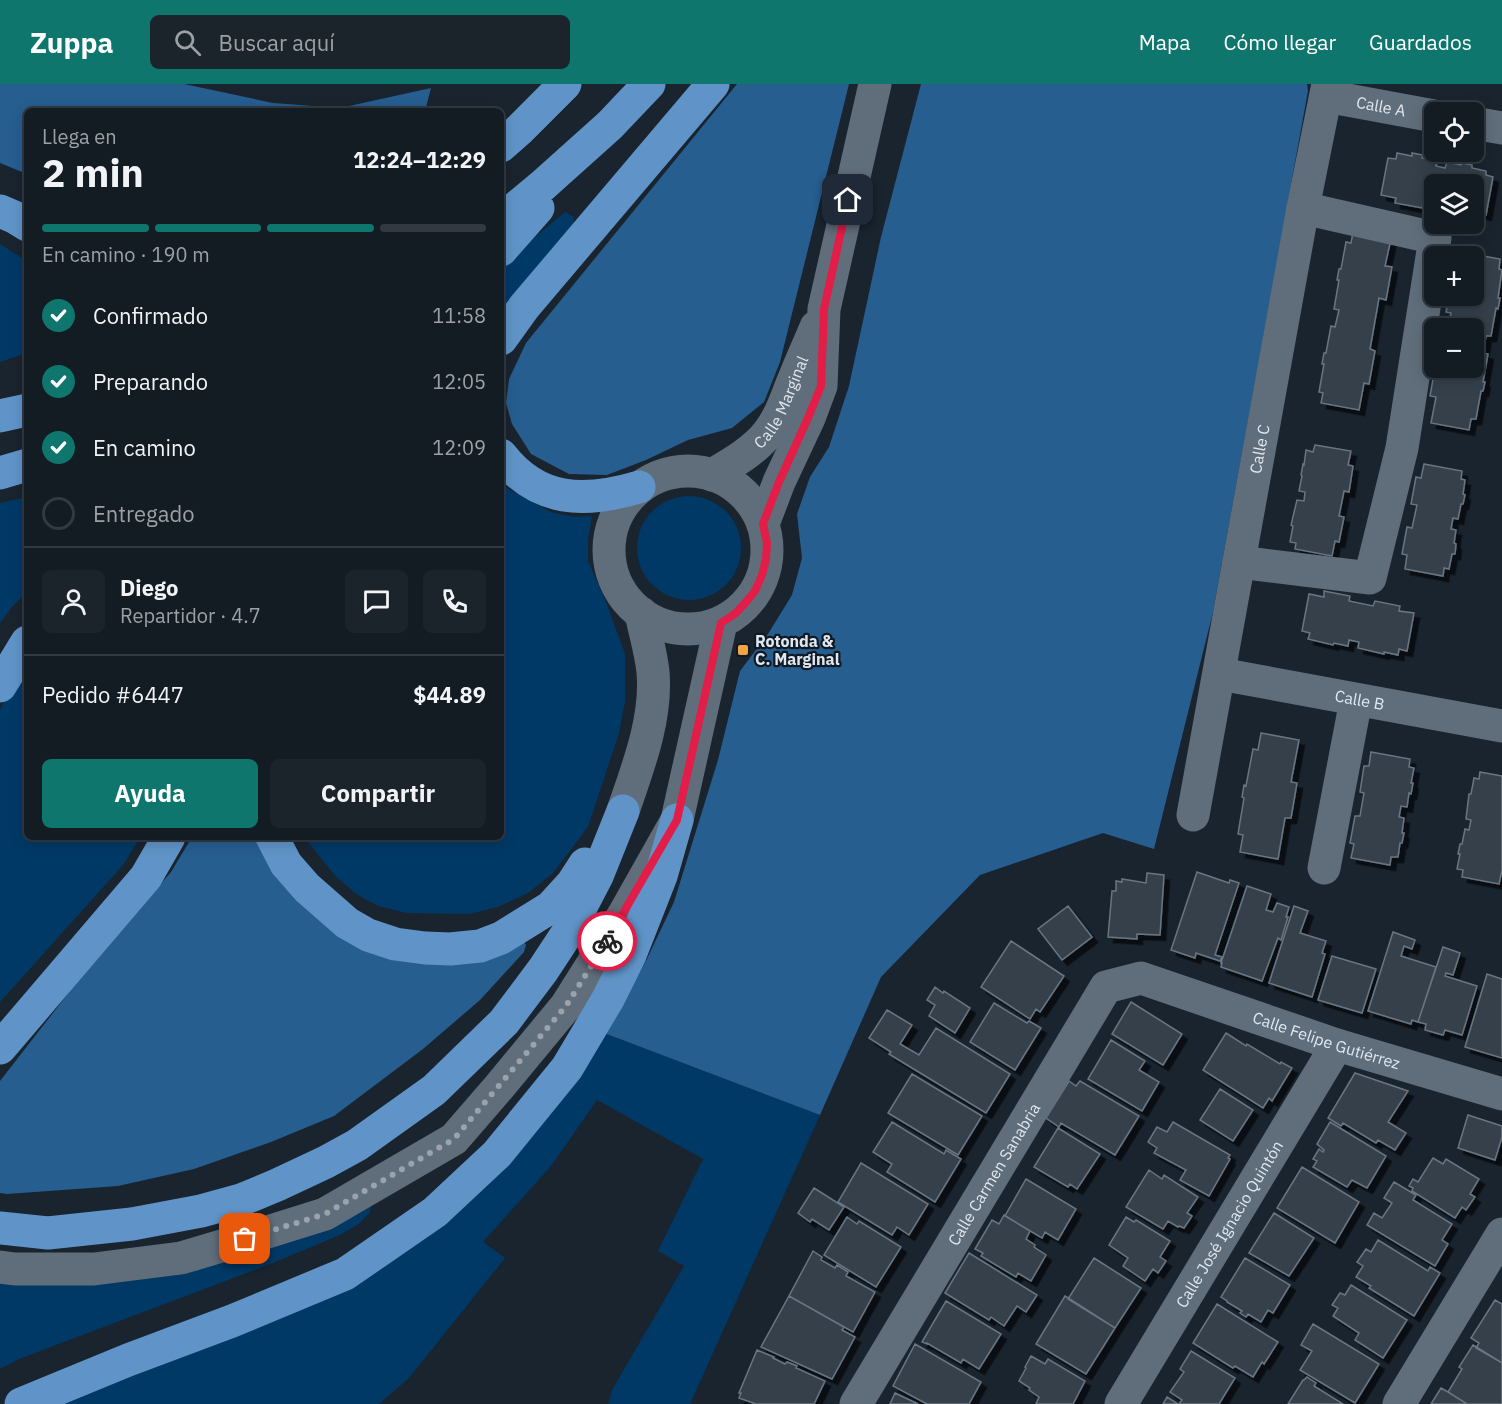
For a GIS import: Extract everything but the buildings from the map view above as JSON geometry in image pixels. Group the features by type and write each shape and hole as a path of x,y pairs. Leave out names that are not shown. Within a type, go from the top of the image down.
{"highway":[{"path":"504,143 565,84"},
{"path":"504,247 610,125 650,84"},
{"path":"504,335 524,307 713,84"},
{"path":"504,218 610,125"},
{"path":"0,211 24,223"},
{"path":"0,416 24,411"},
{"path":"504,459 515,472 531,483 564,495 584,498 601,497 639,487"},
{"path":"0,472 24,466"},
{"path":"0,687 24,647"},
{"path":"274,840 286,864 307,888 347,923 368,935 395,944 450,949 480,946 501,938 551,907 573,884 595,848 623,811"},
{"path":"0,1228 48,1233 132,1224 201,1211 241,1200 277,1185 326,1162 374,1134 434,1090 504,1022 568,932 597,876 623,811"},
{"path":"21,1404 345,1274 435,1212 497,1154 567,1068 608,999 630,955 661,876 677,820"},
{"path":"0,1048 146,877 167,840"}],"street":[{"name":"Calle Marginal","path":"763,524 821,386 824,309 874,84"},
{"name":"Calle A","path":"1327,90 1424,114"},
{"name":"Calle C","path":"1193,815 1303,208 1327,90"},
{"path":"1484,125 1502,128"},
{"path":"1239,562 1370,578 1402,448 1435,238 1303,208"},
{"name":"Calle Marginal","path":"712,475 754,447 780,416 824,309"},
{"path":"674,472 700,472 712,475 725,480 745,494 757,511 763,524 767,543 762,575 755,591 746,602 736,613 721,623 701,629 672,628 654,622 626,600 613,572 610,554 611,536 624,503 639,487 661,475 674,472"},
{"path":"623,811 640,761 651,710 653,673 641,613"},
{"path":"0,1267 94,1269 181,1258 325,1214 454,1139 566,1006 624,914 677,820 721,623"},
{"name":"Calle B","path":"1220,674 1502,726"},
{"path":"1324,868 1356,700"},
{"name":"Calle Carmen Sanabria","path":"855,1404 1106,987 1141,978 1154,983"},
{"name":"Calle Felipe Gutiérrez","path":"1154,983 1337,1045 1502,1094"},
{"name":"Calle José Ignacio Quintón","path":"1121,1404 1337,1045"},
{"path":"1399,1404 1502,1234"}],"shaded area":[{"path":"0,84 184,84 273,103 340,108 24,108 24,173 0,163"},
{"path":"737,84 849,84 780,362 764,402 732,428 688,440 607,475 569,474 531,454 512,424 506,403 509,379 526,343"},
{"path":"921,84 1307,84 1308,91 1213,612 1154,849 1103,833 980,875 881,977 820,1115 604,1033 644,965 674,902 718,760 740,671 768,634 792,595 802,558 797,514 810,477 829,447 849,386 881,237"},
{"path":"431,88 426,108 340,108"},
{"path":"565,212 574,217 573,230 504,317 504,263"},
{"path":"0,244 24,259 24,354 0,362"},
{"path":"504,484 507,488 551,512 574,517 592,516 588,539 588,561 625,654 625,701 619,733 588,827 553,873 528,893 498,907 469,914 407,913 378,906 356,894 336,877 306,840 504,840"},
{"path":"689,496 709,500 726,511 737,528 741,548 737,568 726,585 709,596 689,600 669,596 652,585 641,568 637,548 641,528 652,511 669,500"},
{"path":"24,498 24,595 0,623 0,503"},
{"path":"24,668 24,840 138,840 124,864 0,1002 0,710"},
{"path":"190,840 267,840 369,941 522,938 526,945 524,952 480,1000 423,1049 334,1116 271,1142 194,1169 118,1186 0,1193 0,1081 95,959 171,872"},
{"path":"604,1033 820,1115 690,1404 608,1404 612,1390 684,1266 658,1251 703,1159 597,1100 551,1166 483,1242 505,1258 409,1378 379,1404 56,1404 348,1286"},
{"path":"371,1205 370,1212 360,1223 340,1235 273,1263 19,1359 0,1369 0,1275 16,1277"}],"way so far":[{"path":"245,1239 325,1214 454,1139 566,1006 607,941"}],"place":[{"name":"Rotonda & C. Marginal","path":"743,650"}],"route":[{"path":"607,941 677,820 721,623 736,613 746,602 755,591 762,575 767,543 763,524 821,386 824,309 848,200"}]}
